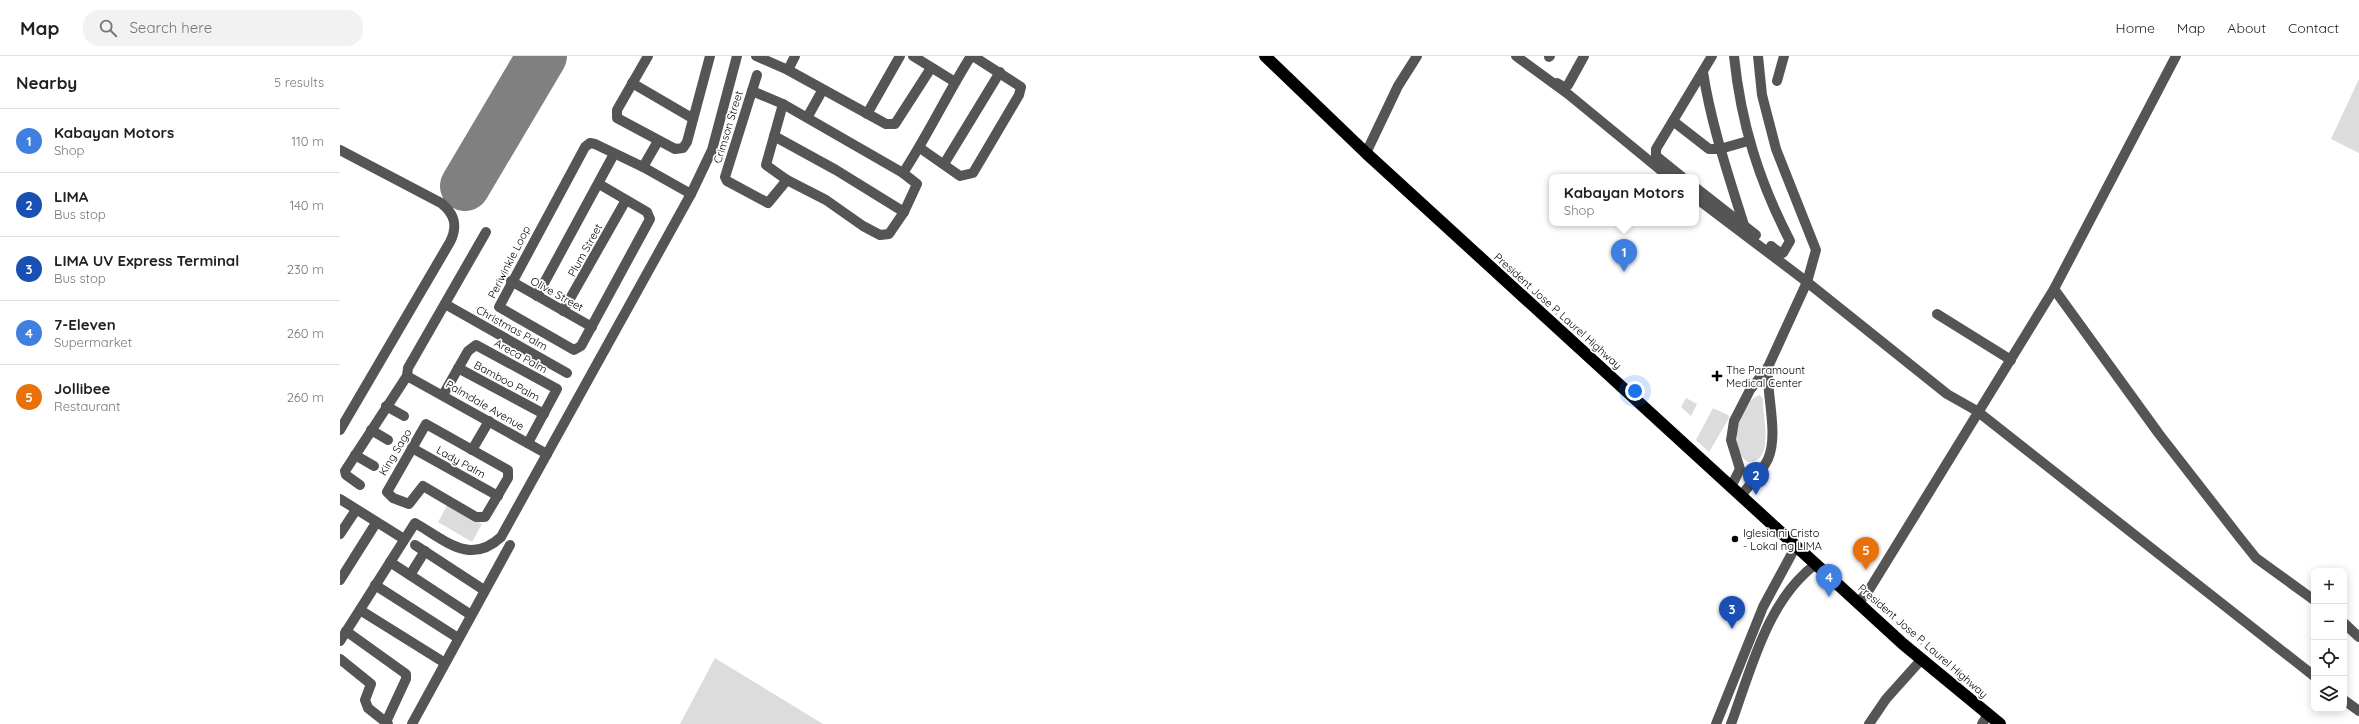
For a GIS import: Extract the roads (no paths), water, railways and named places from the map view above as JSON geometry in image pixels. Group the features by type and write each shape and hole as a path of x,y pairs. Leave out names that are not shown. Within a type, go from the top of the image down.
{"highway":[{"name":"President Jose P. Laurel Highway","path":"1265,56 1366,153 1985,719 2000,724"}],"street":[{"path":"648,56 617,110 617,118 675,149 683,148 687,142 692,118 710,56"},
{"path":"340,641 415,523 462,550 478,551 492,545 501,537 691,194 712,150 737,56"},
{"path":"756,56 788,70 822,91 886,124 895,124 931,68"},
{"path":"788,70 795,56"},
{"path":"867,114 900,56"},
{"path":"913,56 954,82"},
{"path":"904,173 920,148 954,82 972,56 1000,72 1021,87 1019,95 973,173 960,176 920,148"},
{"path":"1366,153 1398,86 1416,56"},
{"path":"1516,56 1568,94 1665,174"},
{"path":"1548,76 1564,87 1568,85 1584,56"},
{"path":"1678,174 1656,156 1655,153 1712,56"},
{"path":"1699,190 1780,253 1790,244 1770,203 1748,142 1737,90 1734,56"},
{"path":"1731,487 1740,469 1732,444 1732,426 1750,390 1768,367 1807,282 1816,250 1776,149 1762,95 1758,56"},
{"path":"1777,81 1784,56"},
{"path":"1858,603 1869,590 1977,411 2011,360 2054,289 2176,56"},
{"path":"944,164 1000,72"},
{"path":"1703,72 1708,102 1720,149 1744,225"},
{"name":"Crimson Street","path":"757,75 725,177 727,181 768,203 787,180"},
{"path":"632,83 692,118"},
{"path":"752,91 783,104 808,116 904,173 917,184 904,212 889,234 880,235 826,200 787,180 766,165 783,104"},
{"path":"808,116 822,91"},
{"path":"1673,121 1709,149 1720,149 1748,142"},
{"path":"774,136 836,170 904,212"},
{"path":"643,167 658,141"},
{"name":"Periwinkle Loop","path":"614,154 590,143 585,147 511,281 499,304 500,309 574,350 581,346 650,215 626,200"},
{"path":"340,150 441,203 453,216 455,226 450,242 340,430"},
{"path":"537,296 614,154 643,167 691,194"},
{"path":"599,184 626,200"},
{"name":"Plum Street","path":"563,311 626,200"},
{"path":"1699,200 1807,282 1947,394 1977,411 2311,674"},
{"path":"360,485 346,475 345,472 386,406 408,376 408,368 486,232"},
{"name":"Olive Street","path":"511,281 592,327"},
{"path":"2054,289 2159,434 2256,558 2311,598"},
{"name":"Christmas Palm","path":"445,304 567,373"},
{"path":"1936,314 2011,360"},
{"name":"Areca Palm","path":"458,368 472,345 476,345 557,389 544,414"},
{"path":"1741,496 1765,464 1770,453 1772,429 1768,367"},
{"path":"443,395 458,368"},
{"name":"Bamboo Palm","path":"458,368 544,414"},
{"name":"Palmdale Avenue","path":"408,376 548,454"},
{"path":"386,406 404,416"},
{"path":"528,443 544,414"},
{"path":"489,421 472,450 508,470 508,478 498,496"},
{"name":"King Sago","path":"472,450 426,424 386,492 393,498 409,504 423,486 483,518 498,496"},
{"path":"371,430 388,440"},
{"name":"Lady Palm","path":"412,448 498,496"},
{"path":"355,455 374,466"},
{"path":"340,499 376,523 404,539"},
{"path":"341,531 356,510"},
{"path":"340,580 376,523"},
{"path":"415,545 484,590"},
{"path":"412,724 510,545"},
{"path":"1716,724 1763,607 1796,546"},
{"path":"410,575 425,551"},
{"path":"390,562 471,615"},
{"path":"1731,724 1764,638 1787,593 1800,577 1816,564"},
{"path":"375,585 458,638"},
{"path":"360,610 446,663"},
{"path":"2359,630 2344,623 2359,636"},
{"path":"340,659 371,684 372,688 365,700 368,708 387,723 406,679 406,674 346,631"},
{"path":"1869,724 1886,699 1921,660"},
{"path":"1730,686 1743,691"},
{"path":"2347,702 2359,711"}],"place":[{"name":"Kabayan Motors","path":"1624,272"},
{"name":"The Paramount Medical Center","path":"1717,376"},
{"name":"LIMA","path":"1756,495"},
{"name":"Iglesia ni Cristo - Lokal ng LIMA","path":"1735,539"},
{"name":"Jollibee","path":"1866,570"},
{"name":"7-Eleven","path":"1829,597"},
{"name":"LIMA UV Express Terminal","path":"1732,629"}]}
